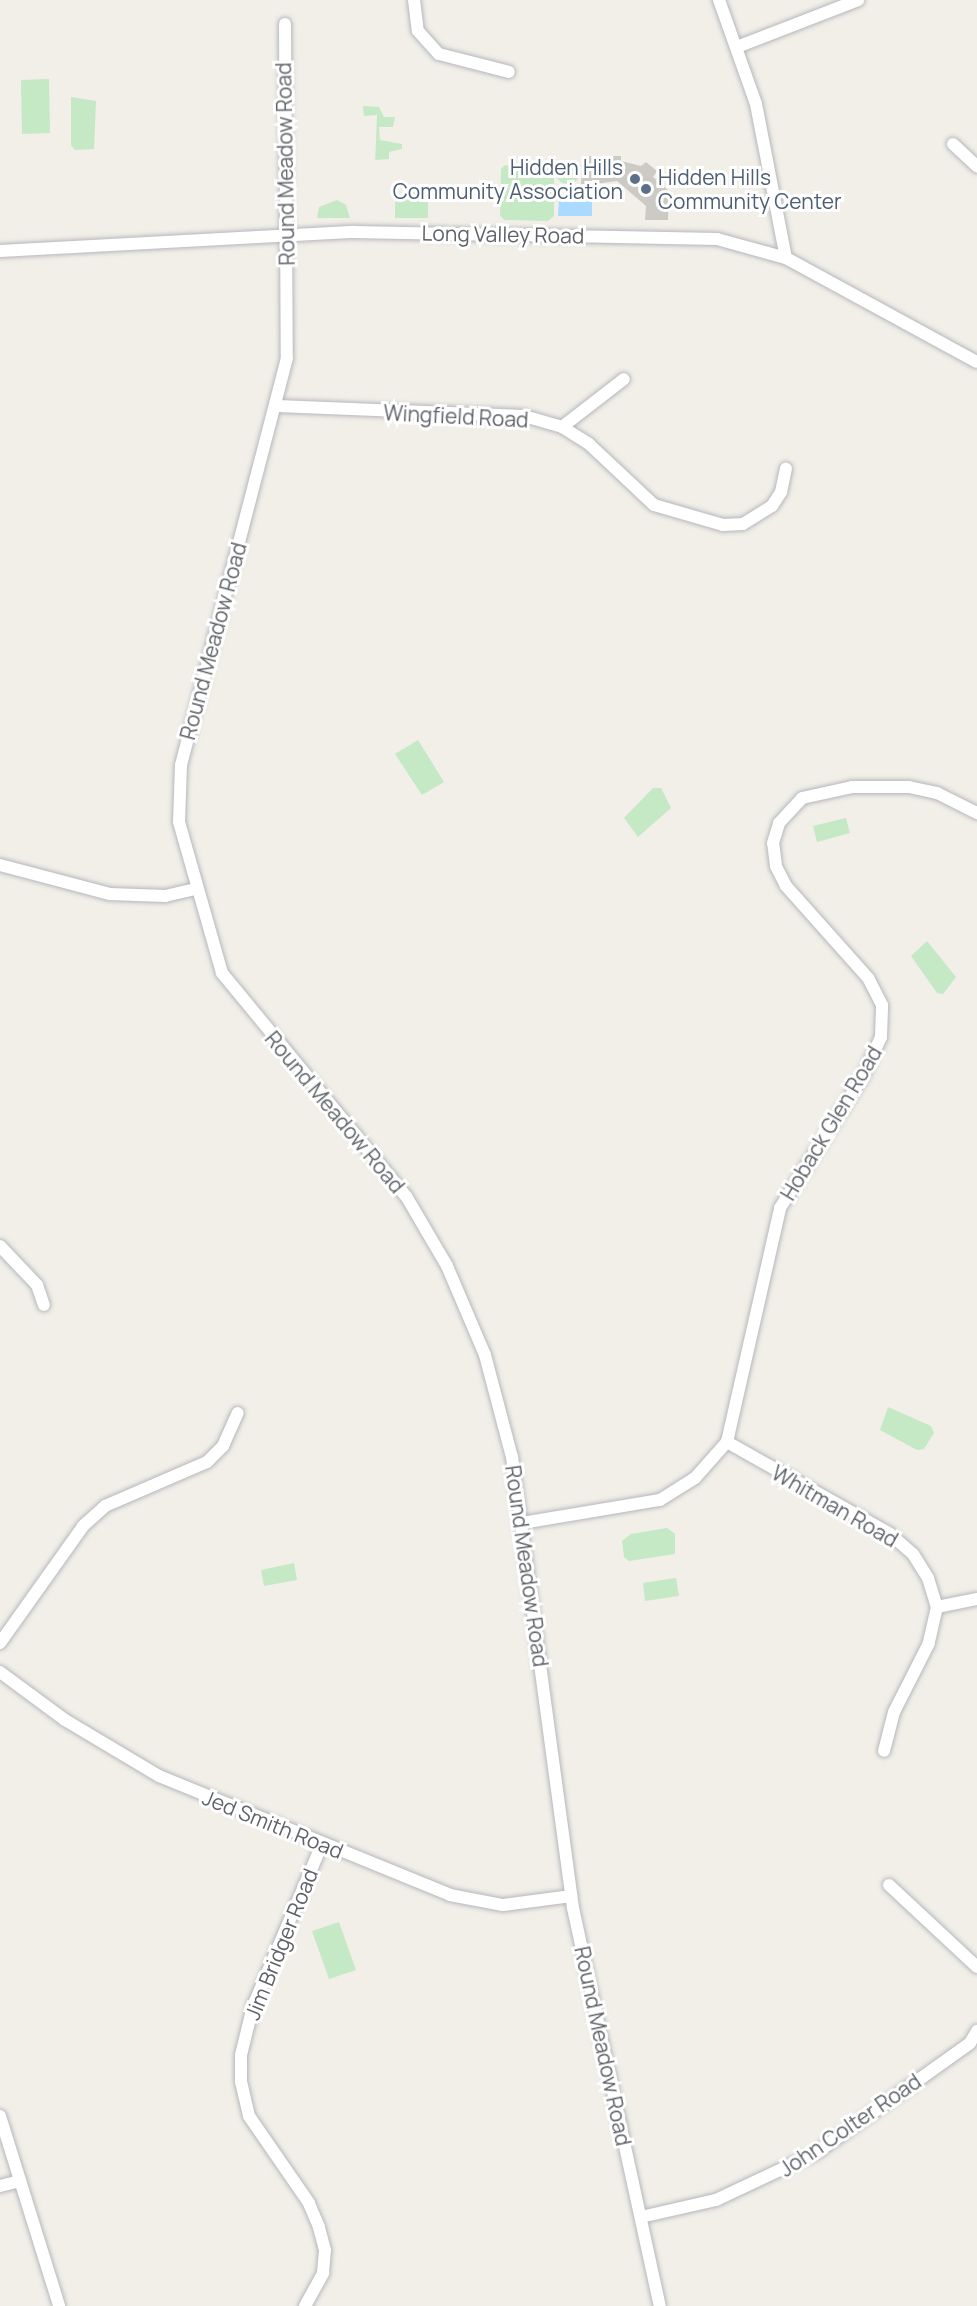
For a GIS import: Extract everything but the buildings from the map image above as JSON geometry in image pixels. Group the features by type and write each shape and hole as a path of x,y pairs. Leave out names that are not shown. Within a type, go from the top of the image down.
{"street":[{"path":"414,0 418,31 439,54 509,72"},
{"path":"718,0 764,133 786,258"},
{"path":"736,47 858,0"},
{"name":"Round Meadow Road","path":"285,24 288,343 277,406 178,782 179,822 212,947 235,992 371,1149 439,1250 494,1383 522,1523 571,1896 660,2306"},
{"path":"953,144 977,166"},
{"name":"Long Valley Road","path":"0,251 287,234 380,232 717,239 755,246 786,258 977,362"},
{"path":"562,427 624,379"},
{"name":"Wingfield Road","path":"277,406 511,415 562,427 589,444 654,505 723,525 743,524 772,506 781,492 786,469"},
{"name":"Hoback Glen Road","path":"522,1523 660,1500 695,1478 727,1442 780,1208 863,1077 884,1024 877,992 861,968 786,886 776,866 773,843 779,823 802,798 852,787 909,787 937,793 977,813"},
{"path":"0,865 110,894 165,896 195,889"},
{"path":"0,1246 37,1285 44,1305"},
{"path":"0,1643 83,1526 105,1506 207,1462 223,1446 238,1413"},
{"name":"Whitman Road","path":"727,1442 890,1534 914,1554 928,1578 937,1607 929,1643 894,1712 884,1751"},
{"path":"937,1607 977,1599"},
{"name":"Jed Smith Road","path":"0,1672 65,1720 159,1776 322,1844 481,1904 571,1896"},
{"name":"Jim Bridger Road","path":"305,2306 323,2273 325,2250 320,2227 249,2116 241,2082 242,2055 253,2006 322,1844"},
{"path":"889,1885 977,1967"},
{"name":"John Colter Road","path":"641,2217 716,2200 816,2153 970,2043 977,2031"},
{"path":"0,2116 59,2306"},
{"path":"0,2186 20,2181"}],"green space":[{"path":"49,79 50,133 22,134 21,80"},
{"path":"71,97 96,101 94,149 75,150 71,145"},
{"path":"363,106 379,107 384,117 395,117 393,127 379,127 380,140 402,144 402,149 389,152 389,159 375,160 377,115 364,116"},
{"path":"563,160 573,160 580,167 580,177 573,184 563,184 556,177 556,167"},
{"path":"505,165 527,171 549,167 554,172 554,216 548,221 504,220 500,215 501,169"},
{"path":"428,185 428,218 395,218 395,203 401,194 410,194 412,186"},
{"path":"337,200 346,205 350,218 317,218 319,207"},
{"path":"418,740 444,782 422,795 395,754"},
{"path":"653,788 661,788 671,808 638,837 624,818"},
{"path":"846,818 850,833 817,842 813,826"},
{"path":"927,941 956,977 943,994 937,993 911,956"},
{"path":"888,1407 931,1426 934,1433 924,1449 917,1450 880,1430"},
{"path":"667,1528 675,1534 675,1554 629,1561 624,1557 622,1541 631,1534"},
{"path":"294,1563 297,1580 264,1586 261,1570"},
{"path":"676,1578 679,1596 645,1601 643,1583"},
{"path":"339,1922 356,1970 329,1979 312,1931"}],"water":[{"path":"592,198 592,216 558,216 559,200"}],"place":[{"name":"Hidden Hills Community Association","path":"635,179"},
{"name":"Hidden Hills Community Center","path":"646,189"}]}
